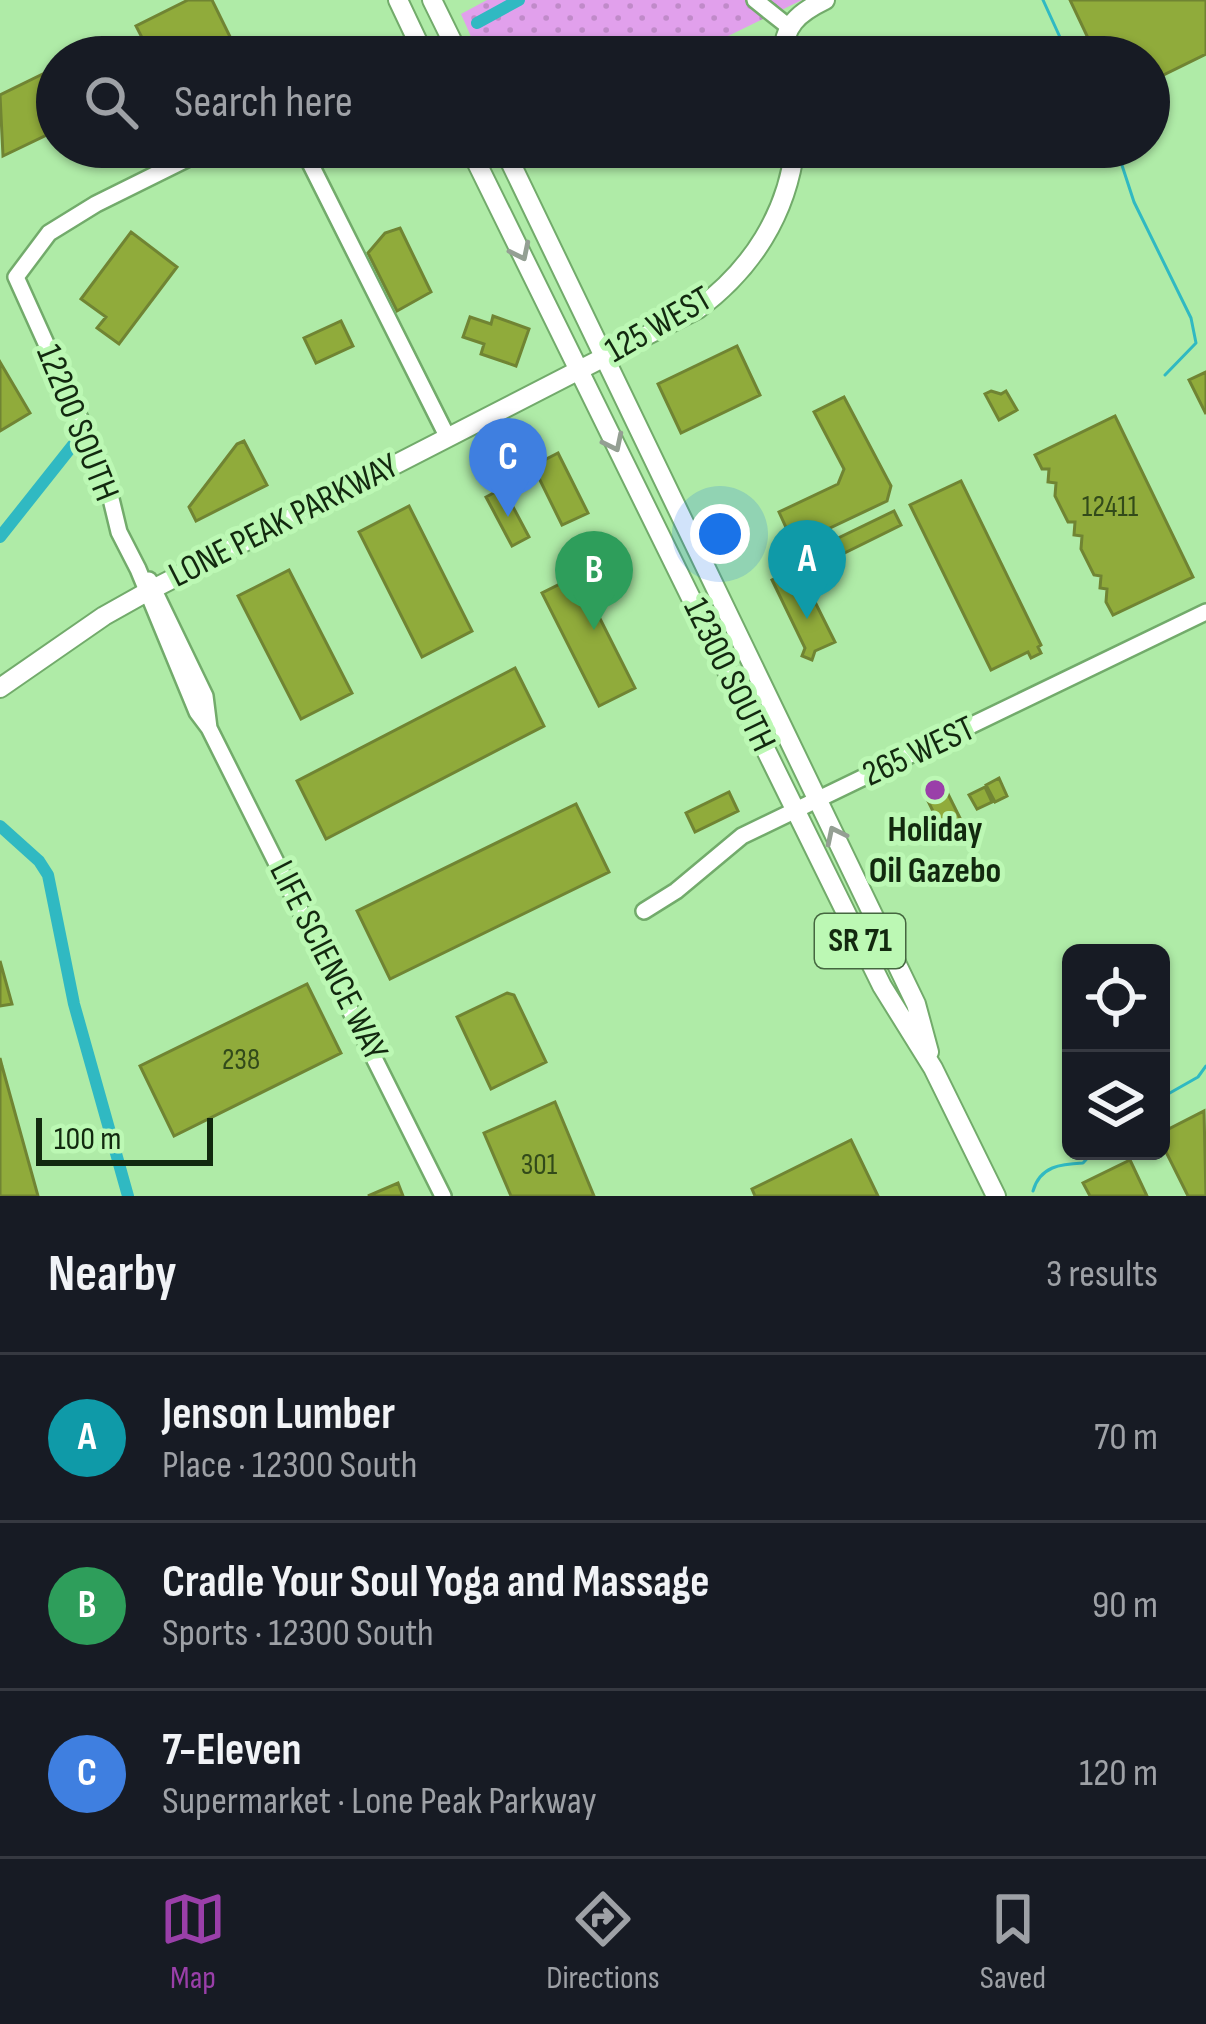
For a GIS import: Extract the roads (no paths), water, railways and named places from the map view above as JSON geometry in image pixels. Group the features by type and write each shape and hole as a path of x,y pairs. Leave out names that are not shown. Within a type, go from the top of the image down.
{"main road":[{"path":"398,0 415,36"},
{"path":"433,0 450,36"},
{"path":"788,36 802,12 825,0"},
{"name":"12300 SOUTH","path":"479,168 881,986 934,1069 996,1196"},
{"name":"12300 SOUTH","path":"513,168 916,1004 934,1069"},
{"name":"125 WEST","path":"578,370 698,309 744,267 779,211 790,168"},
{"name":"LONE PEAK PARKWAY","path":"0,688 150,590 578,370"}],"street":[{"path":"755,0 790,26"},
{"name":"12200 SOUTH","path":"150,590 118,532 105,474 16,277 49,233 169,168"},
{"path":"313,168 447,436"},
{"name":"LIFE SCIENCE WAY","path":"150,590 206,696 209,728 443,1196"},
{"name":"265 WEST","path":"644,911 742,836 1206,612"}],"waterway":[{"path":"477,23 519,0"},
{"path":"1043,0 1059,36"},
{"path":"1123,168 1134,202 1191,318 1196,343 1165,375"},
{"path":"0,537 73,445"},
{"path":"0,826 48,875 74,1004 128,1196"},
{"path":"1170,1093 1198,1077 1206,1066"},
{"path":"1033,1191 1046,1171 1086,1160"}],"place":[{"name":"7-Eleven","path":"508,517"},
{"name":"Jenson Lumber","path":"807,619"},
{"name":"Cradle Your Soul Yoga and Massage","path":"594,630"},
{"name":"Holiday Oil Gazebo","path":"935,790"}]}
